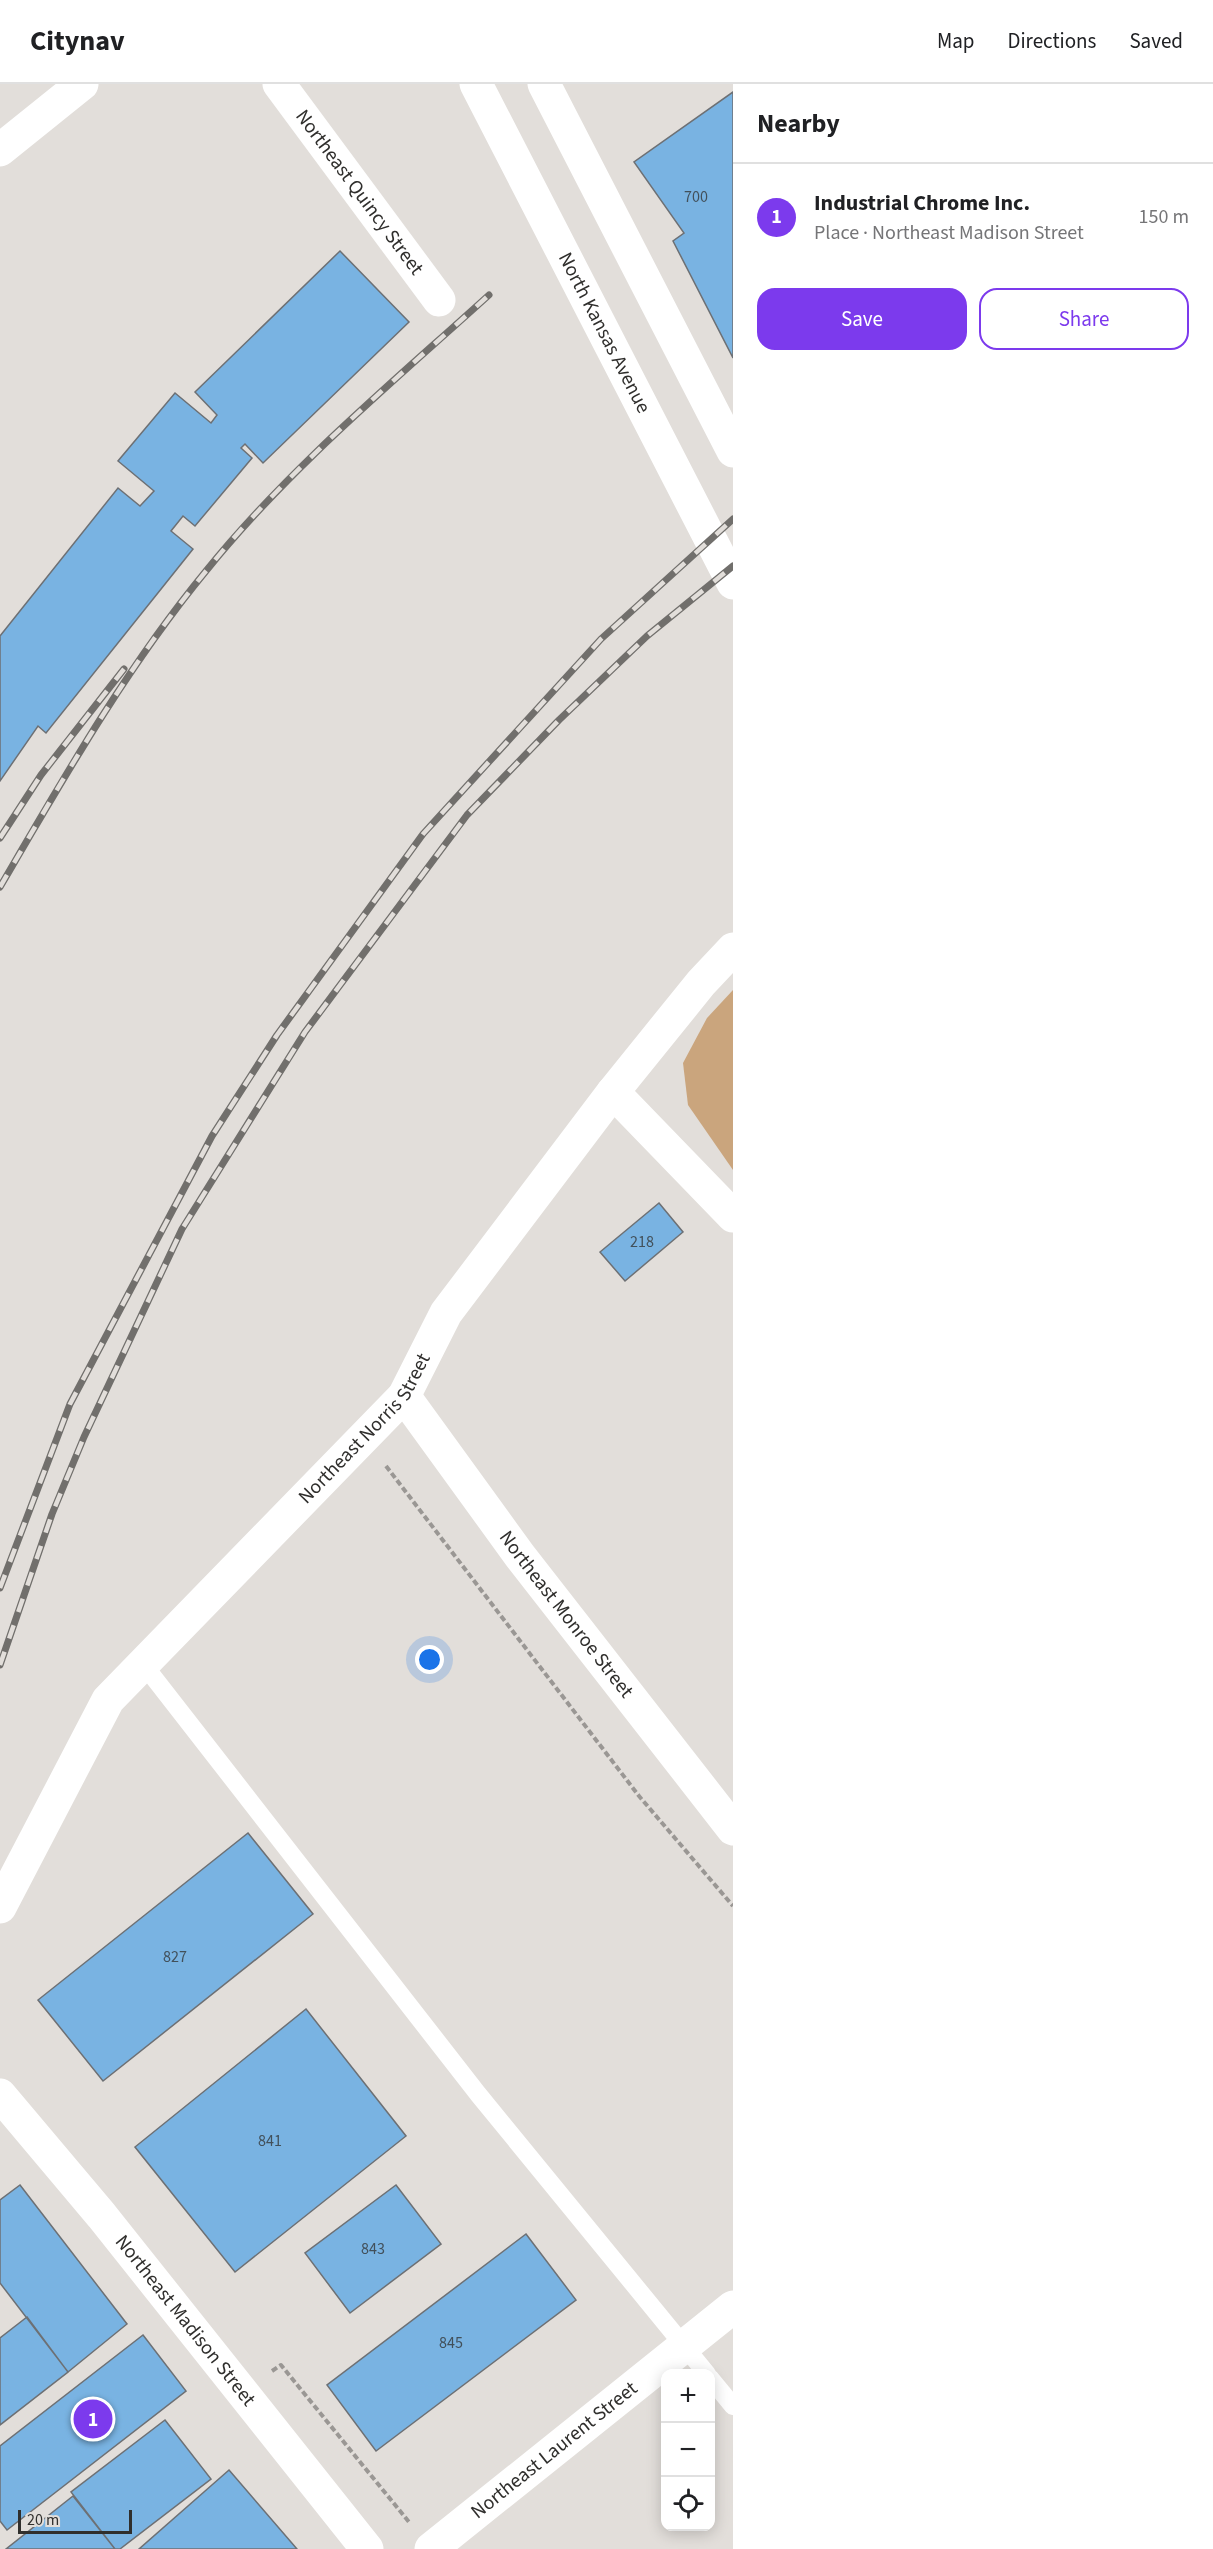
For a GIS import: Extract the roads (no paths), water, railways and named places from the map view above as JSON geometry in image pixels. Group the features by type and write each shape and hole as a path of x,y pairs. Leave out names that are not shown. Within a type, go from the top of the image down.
{"street":[{"path":"0,150 82,84"},
{"name":"Northeast Quincy Street","path":"279,84 439,300"},
{"name":"North Kansas Avenue","path":"476,84 733,583"},
{"path":"544,84 733,451"},
{"name":"Northeast Norris Street","path":"0,1907 108,1700 405,1396 446,1313 613,1092 701,983 733,949"},
{"path":"613,1092 733,1216"},
{"name":"Northeast Monroe Street","path":"405,1396 520,1556 733,1829"},
{"name":"Northeast Madison Street","path":"0,2096 102,2216 367,2549"},
{"name":"Northeast Laurent Street","path":"432,2548 733,2307"}],"lane":[{"path":"144,1665 478,2094 704,2369"},
{"path":"715,2383 733,2406"}],"railway":[{"path":"0,887 122,685 206,571 238,533 306,462 489,295"},
{"path":"0,1588 70,1404 212,1136 277,1035 423,834 601,639 733,519"},
{"path":"0,1665 52,1514 84,1437 182,1229 305,1032 467,815 559,720 647,636 733,566"},
{"path":"0,838 41,775 124,669"}],"place":[{"name":"Industrial Chrome Inc.","path":"93,2419"}]}
